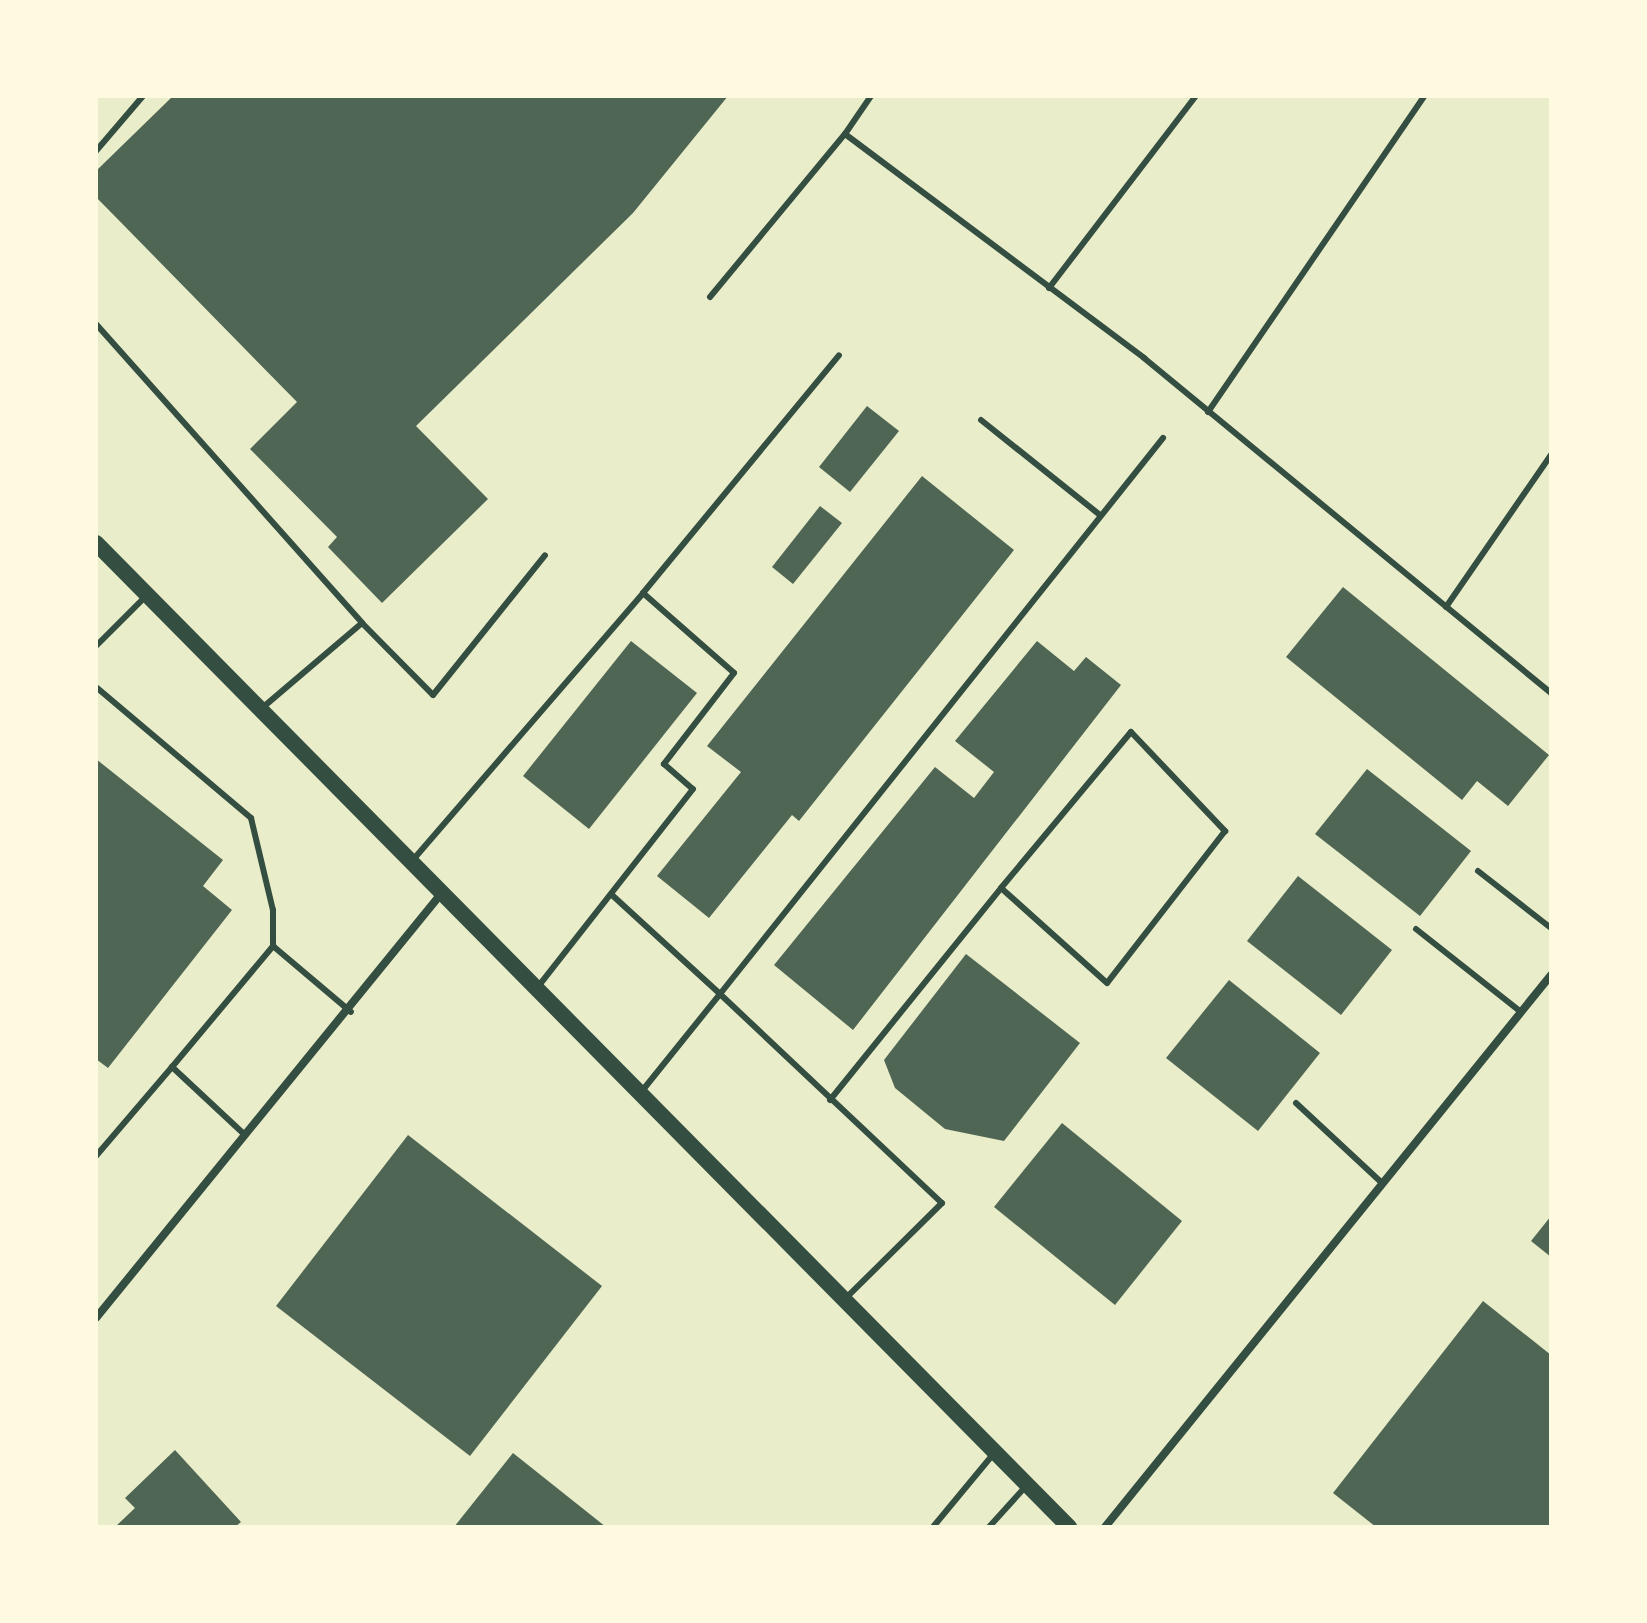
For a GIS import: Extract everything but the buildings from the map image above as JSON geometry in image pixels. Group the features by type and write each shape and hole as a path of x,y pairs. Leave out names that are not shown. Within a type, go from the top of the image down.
{"main road":[{"path":"96,543 440,895 1069,1527"}],"street":[{"path":"96,1318 99,1307 349,1010 440,895"},
{"path":"1105,1527 1551,975"}],"lane":[{"path":"96,151 143,96"},
{"path":"710,297 845,134 871,96"},
{"path":"1049,288 1196,96"},
{"path":"1208,412 1424,96"},
{"path":"845,134 1208,412 1551,693"},
{"path":"96,324 362,623 433,695 545,555"},
{"path":"410,864 643,593 839,355"},
{"path":"981,420 1100,515"},
{"path":"640,1094 1163,438"},
{"path":"1446,607 1551,455"},
{"path":"535,990 693,789 664,764 734,673 643,593"},
{"path":"96,646 147,595"},
{"path":"259,710 362,623"},
{"path":"96,687 251,818 273,910 273,946 96,1156"},
{"path":"830,1100 1001,888 1131,732 1225,831 1107,983 1001,888"},
{"path":"1478,871 1551,928"},
{"path":"612,895 942,1203 844,1301"},
{"path":"1416,929 1521,1012"},
{"path":"273,946 349,1010"},
{"path":"172,1067 245,1135"},
{"path":"1296,1103 1381,1182"},
{"path":"933,1527 995,1452"},
{"path":"989,1527 1027,1485"}]}
